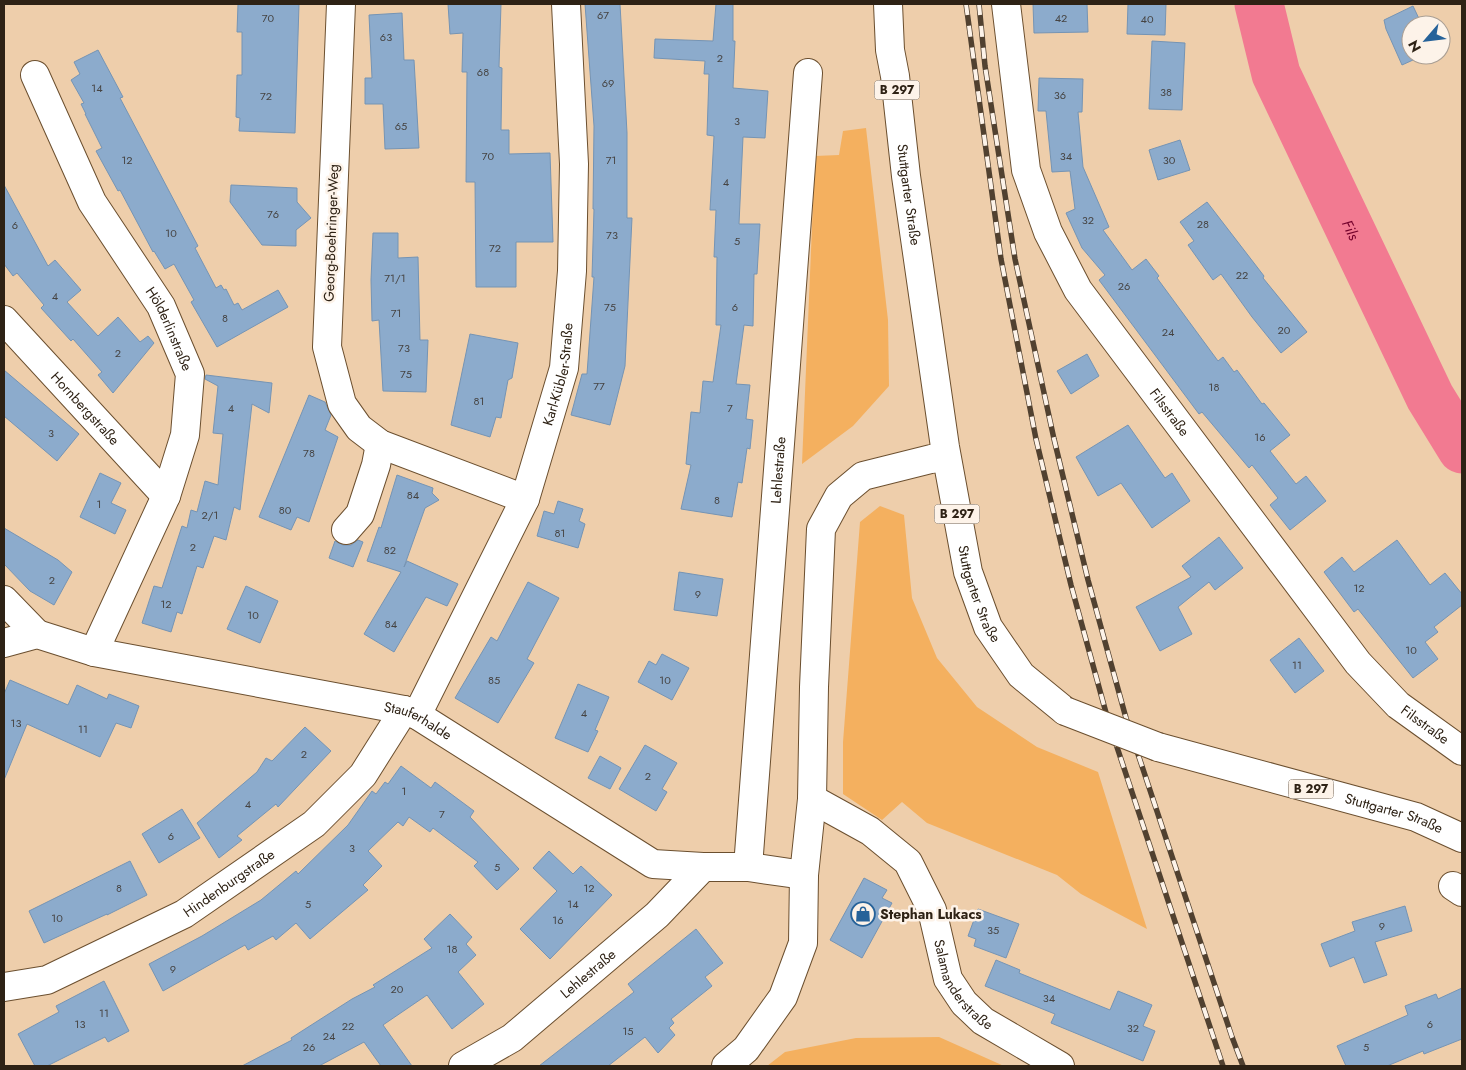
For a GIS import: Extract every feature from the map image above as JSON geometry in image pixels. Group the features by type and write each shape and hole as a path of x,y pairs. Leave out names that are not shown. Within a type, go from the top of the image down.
{"street":[{"name":"Georg-Boehringer-Weg","path":"341,4 327,348 342,404 359,428 380,444 525,499"},
{"name":"Karl-Kübler-Straße","path":"411,712 525,499 564,368 572,271 574,164 566,4"},
{"name":"Stuttgarter Straße","path":"888,4 890,50 895,76 941,454 968,572 988,627 1020,675 1065,711 1158,748 1416,817 1462,838"},
{"name":"Filsstraße","path":"1006,4 1026,170 1048,232 1078,290 1358,663 1398,706 1462,751"},
{"name":"Lehlestraße","path":"748,867 808,73"},
{"name":"Hölderlinstraße","path":"34,75 92,202 161,306 190,374 185,435 166,496 94,652"},
{"name":"Hornbergstraße","path":"4,320 166,496"},
{"path":"346,530 360,514 376,465 380,444"},
{"path":"726,1066 746,1049 783,997 803,943 804,875 812,799 814,687 821,529 839,496 864,476 941,454"},
{"path":"4,600 38,634"},
{"path":"4,642 38,634"},
{"name":"Stauferhalde","path":"38,634 94,652 411,712 653,864 748,867 804,875"},
{"name":"Hindenburgstraße","path":"4,987 47,980 184,914 314,824 362,775 411,712"},
{"name":"Salamanderstraße","path":"812,799 870,831 908,862 932,910 948,979 964,1003 983,1021 1060,1066"},
{"name":"Lehlestraße","path":"462,1066 512,1038 657,915 703,867"}],"shaded area":[{"path":"866,128 888,320 889,386 853,426 802,464 815,156 839,155 843,131"},
{"path":"880,506 904,515 912,598 937,658 977,707 1037,747 1098,772 1147,929 1081,894 1057,875 927,823 902,802 882,820 843,794 843,742 860,522"},
{"path":"939,1037 1004,1066 767,1066 785,1052 856,1038"}],"building":[{"path":"238,4 299,4 295,133 239,131 240,118 236,117 237,75 242,75 242,32 237,32"},
{"path":"448,4 501,4 499,67 502,68 501,130 509,130 509,154 550,153 553,242 516,242 516,287 476,287 475,182 466,182 467,72 462,72 463,33 450,34"},
{"path":"585,4 620,4 627,133 627,218 632,218 625,366 610,425 571,415 582,374 587,374 594,277 592,277 594,126"},
{"path":"716,4 733,4 733,41 735,41 733,88 768,91 765,138 743,137 739,224 760,224 757,274 754,274 753,326 744,325 736,384 750,385 746,419 753,420 750,449 747,448 742,483 738,482 732,517 681,509 691,465 686,464 691,412 700,413 703,381 713,382 721,325 716,325 717,257 714,257 716,210 710,210 714,136 707,135 709,74 704,74 705,61 654,58 655,39 713,41"},
{"path":"1033,4 1087,4 1088,32 1034,33"},
{"path":"1128,4 1166,4 1165,35 1127,34"},
{"path":"1413,6 1417,15 1401,15 1401,63 1386,29 1384,20"},
{"path":"402,13 404,60 414,60 419,148 385,149 383,104 365,104 365,78 372,78 369,15"},
{"path":"1152,41 1185,43 1182,110 1149,109"},
{"path":"98,50 123,97 120,98 198,246 195,248 216,288 221,285 224,290 226,289 234,305 238,303 242,310 278,290 288,307 217,347 191,302 194,300 174,264 165,269 153,252 120,190 118,191 96,151 102,148 81,104 84,103 71,80 80,74 74,62"},
{"path":"1039,78 1083,79 1082,112 1078,112 1083,167 1109,227 1103,230 1132,270 1146,259 1159,276 1157,278 1218,361 1223,357 1234,372 1237,370 1262,404 1264,403 1290,435 1270,451 1296,484 1306,476 1326,501 1290,530 1270,505 1278,498 1252,465 1249,468 1202,412 1199,414 1099,280 1105,275 1082,248 1066,213 1075,209 1070,171 1052,172 1046,111 1038,111"},
{"path":"1180,140 1190,170 1158,180 1149,150"},
{"path":"4,185 48,266 55,260 81,290 67,302 98,336 118,317 140,342 148,336 154,343 113,393 98,375 102,372 73,339 71,341 41,308 44,305 17,273 13,276 4,264"},
{"path":"231,185 297,188 297,202 311,218 296,230 296,246 262,245 230,202"},
{"path":"1207,202 1264,276 1263,278 1307,332 1281,353 1221,274 1213,280 1188,245 1194,241 1180,222"},
{"path":"373,233 398,233 398,258 418,257 420,340 428,340 426,392 383,391 379,320 372,321"},
{"path":"470,334 518,343 512,378 508,380 501,418 496,417 490,437 451,425"},
{"path":"1087,354 1099,376 1071,394 1057,371"},
{"path":"4,370 79,434 57,461 4,416"},
{"path":"206,375 272,383 269,413 252,404 240,510 234,507 226,540 214,536 203,568 197,566 182,614 177,612 171,632 142,623 154,586 162,588 182,526 187,528 191,510 197,512 205,481 218,485 223,434 213,433 218,386 205,379"},
{"path":"309,395 325,402 331,415 325,430 338,437 309,522 297,517 291,530 259,517"},
{"path":"1128,425 1165,478 1172,473 1190,501 1152,528 1121,483 1098,496 1076,457"},
{"path":"100,473 121,483 111,503 126,510 115,534 80,517"},
{"path":"397,475 433,488 432,493 439,500 425,508 404,567 407,561 458,584 447,606 426,597 394,652 364,634 401,572 367,561 379,527 381,528"},
{"path":"558,501 583,509 579,521 585,524 578,548 537,536 544,511 554,514"},
{"path":"4,528 58,560 72,572 54,605 30,591 4,564"},
{"path":"1219,537 1243,568 1215,590 1209,582 1178,607 1192,634 1160,651 1136,607 1191,577 1182,566"},
{"path":"358,540 363,542 353,567 329,558 335,541 343,545 351,545"},
{"path":"1397,540 1430,585 1445,573 1462,594 1462,605 1434,627 1438,632 1425,642 1438,659 1413,678 1358,609 1354,612 1324,572 1342,557 1354,572"},
{"path":"679,572 723,579 717,616 674,610"},
{"path":"528,582 559,598 527,659 534,663 498,723 455,698 491,637 497,641"},
{"path":"246,586 278,601 260,643 227,629"},
{"path":"1299,638 1324,671 1295,693 1270,660"},
{"path":"662,654 689,668 672,700 638,682 649,661 656,665"},
{"path":"10,680 68,705 77,685 107,699 109,694 139,706 131,728 116,723 100,757 27,724 4,780 4,694"},
{"path":"578,684 609,697 595,730 598,731 588,752 555,738"},
{"path":"305,727 331,751 278,807 276,804 237,836 242,840 219,858 197,823 257,772 266,758 272,761"},
{"path":"645,745 677,763 662,789 667,792 656,811 619,789"},
{"path":"600,756 621,768 610,789 588,778"},
{"path":"401,766 431,788 435,782 474,811 470,817 519,869 497,890 474,866 478,862 433,828 430,832 409,817 403,826 398,822 368,851 382,866 363,885 368,890 310,939 296,923 276,940 273,936 248,950 245,945 163,991 149,964 202,936 261,900 296,871 298,874 348,825 372,791 376,794 385,782 388,784"},
{"path":"182,809 200,838 159,863 142,834"},
{"path":"549,851 573,874 581,866 612,895 550,959 520,929 557,891 533,868"},
{"path":"130,861 147,895 44,943 29,911"},
{"path":"864,878 887,890 882,898 892,903 862,958 830,940"},
{"path":"1405,906 1412,931 1375,942 1387,975 1364,983 1354,957 1330,967 1321,944 1355,931 1352,922"},
{"path":"978,909 1019,924 1006,958 974,946 976,939 968,936"},
{"path":"450,914 472,937 466,944 476,955 458,972 484,1004 452,1029 427,995 383,1025 412,1066 381,1066 364,1042 319,1066 242,1066 292,1040 291,1038 352,999 375,987 373,985 432,948 424,939"},
{"path":"696,929 723,963 705,977 712,986 671,1019 674,1023 669,1028 675,1035 658,1053 645,1037 608,1066 539,1066 634,992 628,984"},
{"path":"996,960 1020,970 1019,973 1110,1010 1118,991 1152,1005 1143,1026 1155,1031 1143,1061 1051,1023 1055,1014 985,986"},
{"path":"104,981 129,1031 108,1042 105,1037 47,1066 35,1066 18,1034 59,1012 56,1006"},
{"path":"1462,988 1462,1039 1424,1054 1423,1051 1387,1066 1346,1066 1337,1046 1408,1015 1405,1006 1436,994 1438,999"}],"waterway":[{"name":"Fils","path":"1259,4 1276,74 1430,397 1462,449"}],"railway":[{"path":"966,4 1001,259 1036,439 1071,585 1108,720 1223,1066"},
{"path":"979,4 985,66 1015,259 1054,439 1088,580 1126,718 1243,1066"}],"place":[{"name":"Stephan Lukacs","path":"863,914"}]}
